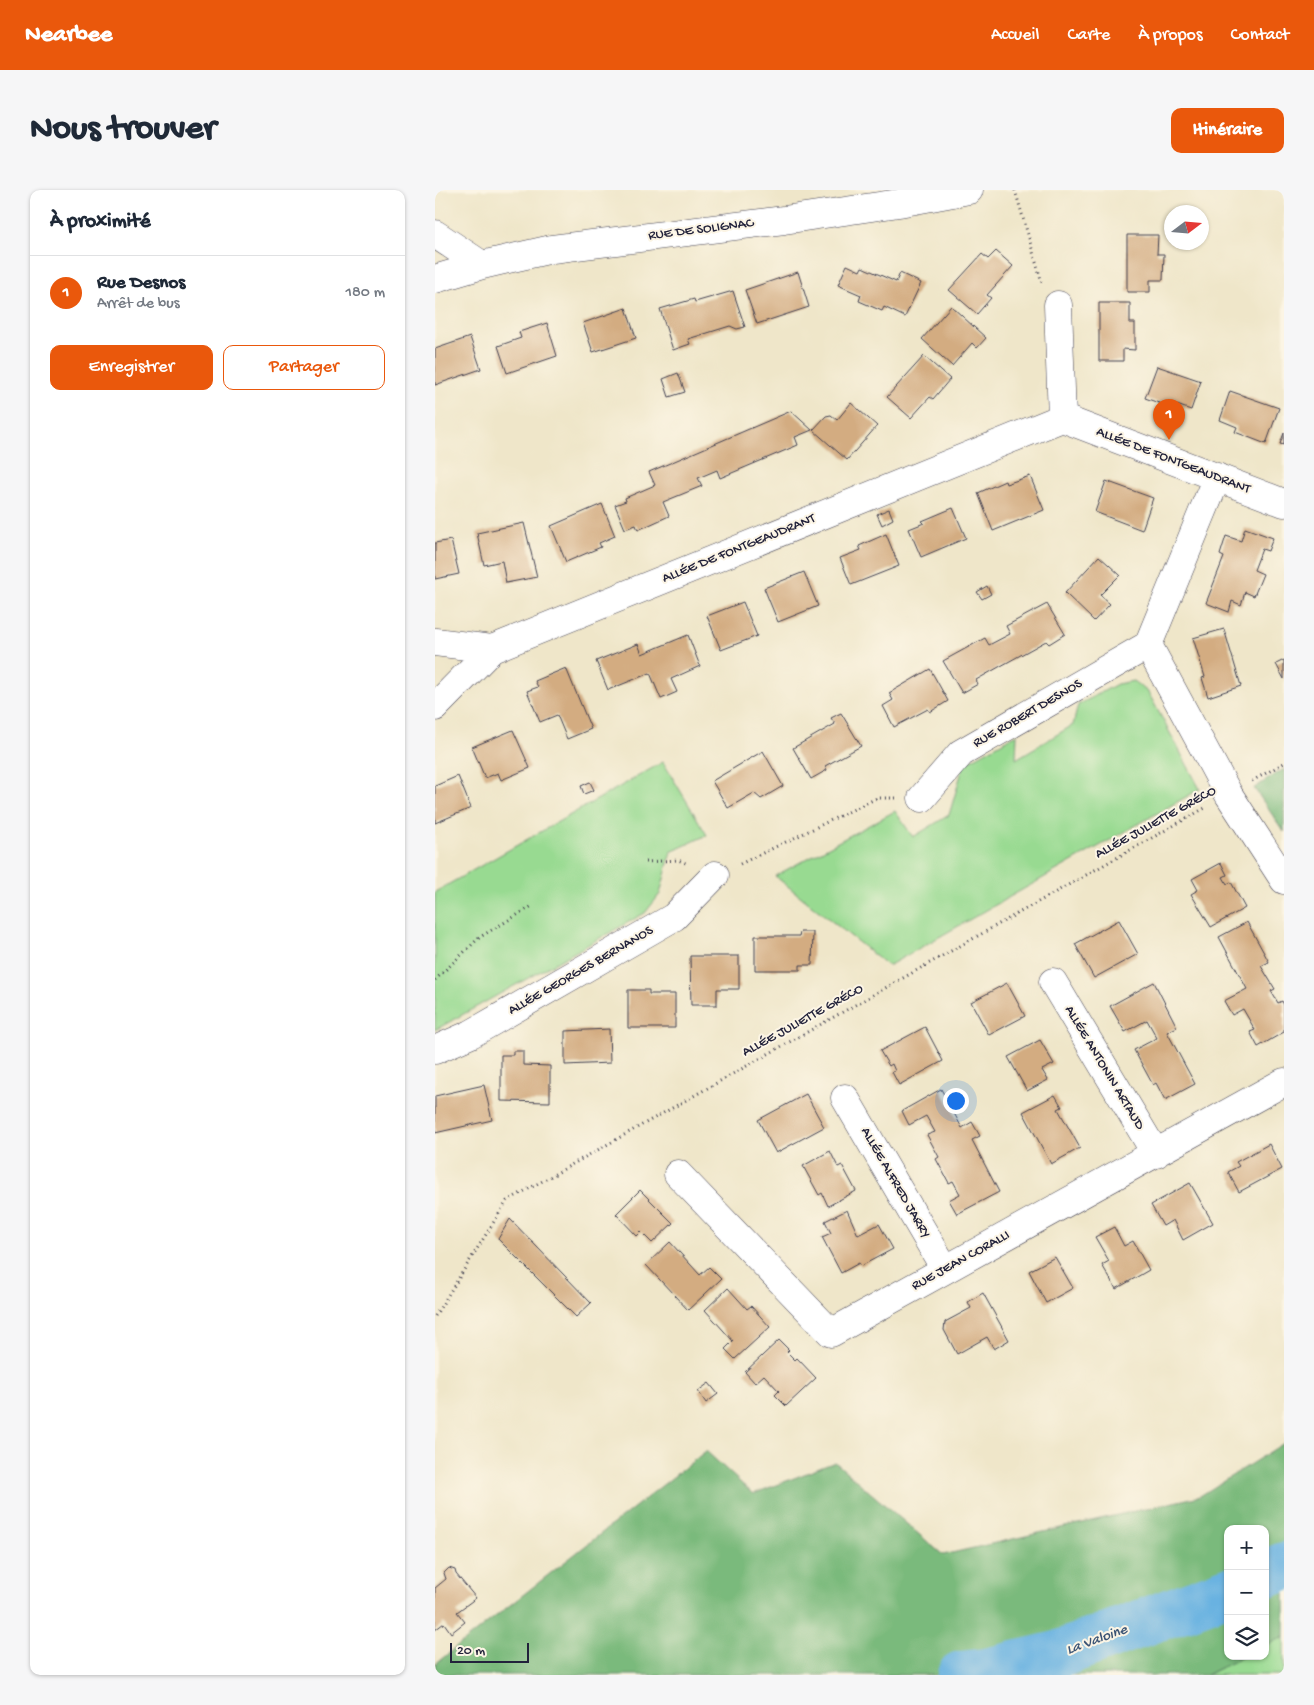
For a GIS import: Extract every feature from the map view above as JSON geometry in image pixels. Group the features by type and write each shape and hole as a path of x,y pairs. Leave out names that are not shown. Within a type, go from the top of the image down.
{"street":[{"name":"RUE DE SOLIGNAC","path":"435,280 482,265 552,248 784,220 899,203 969,190"},
{"path":"435,234 482,265"},
{"path":"1058,305 1061,418"},
{"name":"ALLÉE DE FONTGEAUDRANT","path":"435,706 493,649 1061,418 1284,503"},
{"path":"1217,477 1148,646 1229,795 1284,880"},
{"path":"435,642 493,649"},
{"name":"RUE ROBERT DESNOS","path":"922,798 961,753 1148,646"},
{"name":"ALLÉE GEORGES BERNANOS","path":"435,1050 471,1034 674,917 715,875"},
{"name":"ALLÉE ANTONIN ARTAUD","path":"1053,982 1156,1154"},
{"name":"RUE JEAN CORALLI","path":"678,1174 831,1333 1284,1082"},
{"name":"ALLÉE ALFRED JARRY","path":"845,1098 945,1269"}],"path":[{"path":"1015,190 1044,289 1058,305"},
{"name":"ALLÉE JULIETTE GRÉCO","path":"435,1316 507,1201 1284,763"},
{"path":"645,862 678,860 715,875 877,798 922,798"},
{"path":"435,980 480,937 533,905"}],"green space":[{"path":"1133,681 1148,692 1200,789 888,966 775,876 895,811 913,837 949,815 964,764 1017,734 1016,759 1073,725 1078,705 1117,684"},
{"path":"663,762 707,835 671,852 660,894 645,913 435,1030 435,892"},
{"path":"1284,769 1284,832 1254,788"},
{"path":"1284,1443 1284,1636 1269,1644 1269,1525 1224,1525 1224,1660 1236,1660 1206,1675 435,1675 435,1664 706,1451 753,1494 835,1462 943,1555 1200,1496"},
{"path":"1284,1636 1284,1675 1206,1675 1236,1660 1269,1660 1269,1644"}],"building":[{"path":"1127,235 1158,235 1157,254 1164,254 1163,280 1150,280 1150,292 1127,292"},
{"path":"996,251 1013,266 987,295 991,298 977,314 949,290 982,254 988,259"},
{"path":"847,265 860,271 862,267 896,282 900,273 921,283 905,317 884,307 882,311 859,301 861,295 838,285"},
{"path":"798,272 809,307 757,324 745,290"},
{"path":"733,291 745,327 737,329 730,326 688,339 690,344 673,350 660,309 694,299 695,302"},
{"path":"1099,303 1130,303 1130,323 1135,323 1135,350 1123,349 1123,361 1099,361"},
{"path":"951,306 986,338 977,348 972,343 952,366 922,339"},
{"path":"626,308 636,338 593,352 583,323"},
{"path":"547,323 557,356 507,373 498,346 521,338 519,332"},
{"path":"470,337 481,369 435,385 435,349"},
{"path":"924,356 950,379 933,399 930,397 911,418 887,397"},
{"path":"1157,366 1201,381 1191,410 1171,403 1170,407 1145,398"},
{"path":"678,373 685,392 669,397 663,379"},
{"path":"1230,391 1279,408 1266,444 1235,432 1237,427 1220,420"},
{"path":"851,403 877,426 847,460 813,430 826,416 831,415 837,420"},
{"path":"791,411 812,430 795,437 798,445 720,478 717,470 698,478 702,486 663,502 669,516 638,530 636,525 625,529 615,505 626,501 625,498 655,485 649,472"},
{"path":"1284,433 1284,445 1280,444"},
{"path":"1030,476 1044,510 993,531 978,493 1005,481 1006,484"},
{"path":"1106,481 1153,498 1142,530 1095,512"},
{"path":"602,504 615,536 599,543 601,547 566,562 551,526"},
{"path":"953,508 966,538 921,557 909,529 924,523 922,521"},
{"path":"889,509 893,519 882,525 877,514"},
{"path":"524,523 537,577 506,583 502,561 484,565 477,533"},
{"path":"1245,528 1273,538 1268,551 1262,549 1254,570 1263,574 1254,596 1245,592 1241,605 1232,601 1229,612 1206,603 1224,557 1220,555 1226,536 1241,541"},
{"path":"886,534 899,566 851,585 840,558 861,550 859,546"},
{"path":"451,540 459,574 435,579 435,543"},
{"path":"1099,556 1120,575 1100,595 1110,604 1094,621 1065,593"},
{"path":"804,572 818,606 778,622 764,588"},
{"path":"987,586 991,594 982,599 977,592"},
{"path":"743,602 757,636 721,650 707,616"},
{"path":"1047,604 1065,634 1049,644 1046,641 976,680 978,684 962,693 943,661 985,638 989,645 1010,634 1006,626"},
{"path":"1224,629 1241,686 1208,697 1202,678 1205,677 1193,638"},
{"path":"688,635 700,666 671,679 677,692 661,699 650,673 608,690 596,661 638,644 642,654"},
{"path":"1284,660 1284,679 1276,664"},
{"path":"566,668 591,729 567,739 557,715 540,722 527,691 538,687 535,681"},
{"path":"930,669 948,701 930,712 928,709 894,727 883,706 893,700 889,693"},
{"path":"841,713 861,746 825,766 827,770 811,779 793,748 835,724 831,718"},
{"path":"513,730 530,768 501,780 498,773 485,778 472,747"},
{"path":"763,751 783,786 761,799 754,793 728,808 712,781"},
{"path":"458,776 471,808 435,823 435,786"},
{"path":"590,782 594,790 584,794 581,786"},
{"path":"1221,863 1227,875 1223,877 1227,884 1231,882 1245,908 1211,927 1191,894 1198,890 1192,879"},
{"path":"1119,920 1138,954 1094,978 1075,944"},
{"path":"1247,922 1269,962 1261,966 1275,989 1271,991 1278,1003 1282,1001 1284,1005 1284,1032 1258,1047 1250,1032 1255,1030 1243,1009 1232,1015 1224,1001 1247,989 1219,937"},
{"path":"800,932 813,932 812,965 800,965 800,970 755,970 755,936 799,936"},
{"path":"690,956 739,956 739,989 717,989 717,1005 691,1005"},
{"path":"1154,982 1177,1027 1167,1032 1195,1084 1165,1100 1156,1083 1153,1085 1134,1050 1157,1038 1147,1020 1125,1032 1110,1006"},
{"path":"1007,983 1025,1016 989,1035 971,1002"},
{"path":"628,990 649,990 649,994 675,994 675,1028 628,1028"},
{"path":"925,1027 943,1061 899,1085 892,1072 895,1071 892,1064 889,1066 880,1051"},
{"path":"609,1029 610,1063 565,1065 565,1031"},
{"path":"1040,1040 1054,1064 1042,1070 1048,1080 1027,1091 1008,1057"},
{"path":"513,1051 523,1051 523,1065 550,1066 550,1102 501,1101 501,1055 513,1055"},
{"path":"484,1085 492,1120 435,1133 435,1096"},
{"path":"941,1089 962,1128 972,1122 980,1136 972,1140 999,1192 957,1214 949,1200 960,1194 953,1181 949,1183 936,1159 939,1157 927,1135 935,1132 926,1116 909,1125 902,1111"},
{"path":"806,1094 824,1127 776,1153 758,1120"},
{"path":"1055,1095 1062,1107 1058,1109 1080,1148 1051,1164 1023,1112"},
{"path":"1269,1144 1282,1169 1239,1192 1228,1172 1239,1166 1236,1162"},
{"path":"830,1151 838,1167 842,1165 856,1191 828,1206 822,1193 819,1195 803,1166"},
{"path":"1190,1183 1213,1223 1183,1240 1173,1220 1163,1226 1151,1205"},
{"path":"640,1190 673,1223 652,1243 641,1232 637,1236 616,1214"},
{"path":"847,1210 858,1235 879,1224 893,1249 861,1266 859,1263 841,1273 822,1237 831,1233 825,1221"},
{"path":"510,1219 591,1303 576,1317 498,1239"},
{"path":"1114,1227 1124,1246 1133,1241 1149,1270 1116,1289 1102,1265 1109,1261 1095,1237"},
{"path":"670,1242 700,1275 709,1267 721,1279 688,1310 646,1265"},
{"path":"1055,1257 1073,1288 1046,1303 1029,1271"},
{"path":"728,1288 747,1309 751,1306 770,1327 735,1359 725,1349 733,1341 705,1310"},
{"path":"983,1293 1009,1340 994,1349 987,1337 957,1354 944,1330 945,1322 971,1308 968,1302"},
{"path":"779,1340 789,1350 787,1352 795,1360 797,1358 816,1378 786,1406 775,1395 779,1391 764,1375 755,1383 745,1372"},
{"path":"709,1383 718,1394 706,1403 698,1391"},
{"path":"449,1568 455,1570 456,1574 476,1598 457,1612 465,1622 451,1633 444,1623 435,1630 435,1588 446,1579 444,1573"}],"waterway":[{"name":"La Valoine","path":"1269,1572 1284,1566"},
{"name":"La Valoine","path":"961,1675 986,1672 1057,1655 1224,1592"}],"place":[{"name":"Rue Desnos","path":"1169,440"}]}
